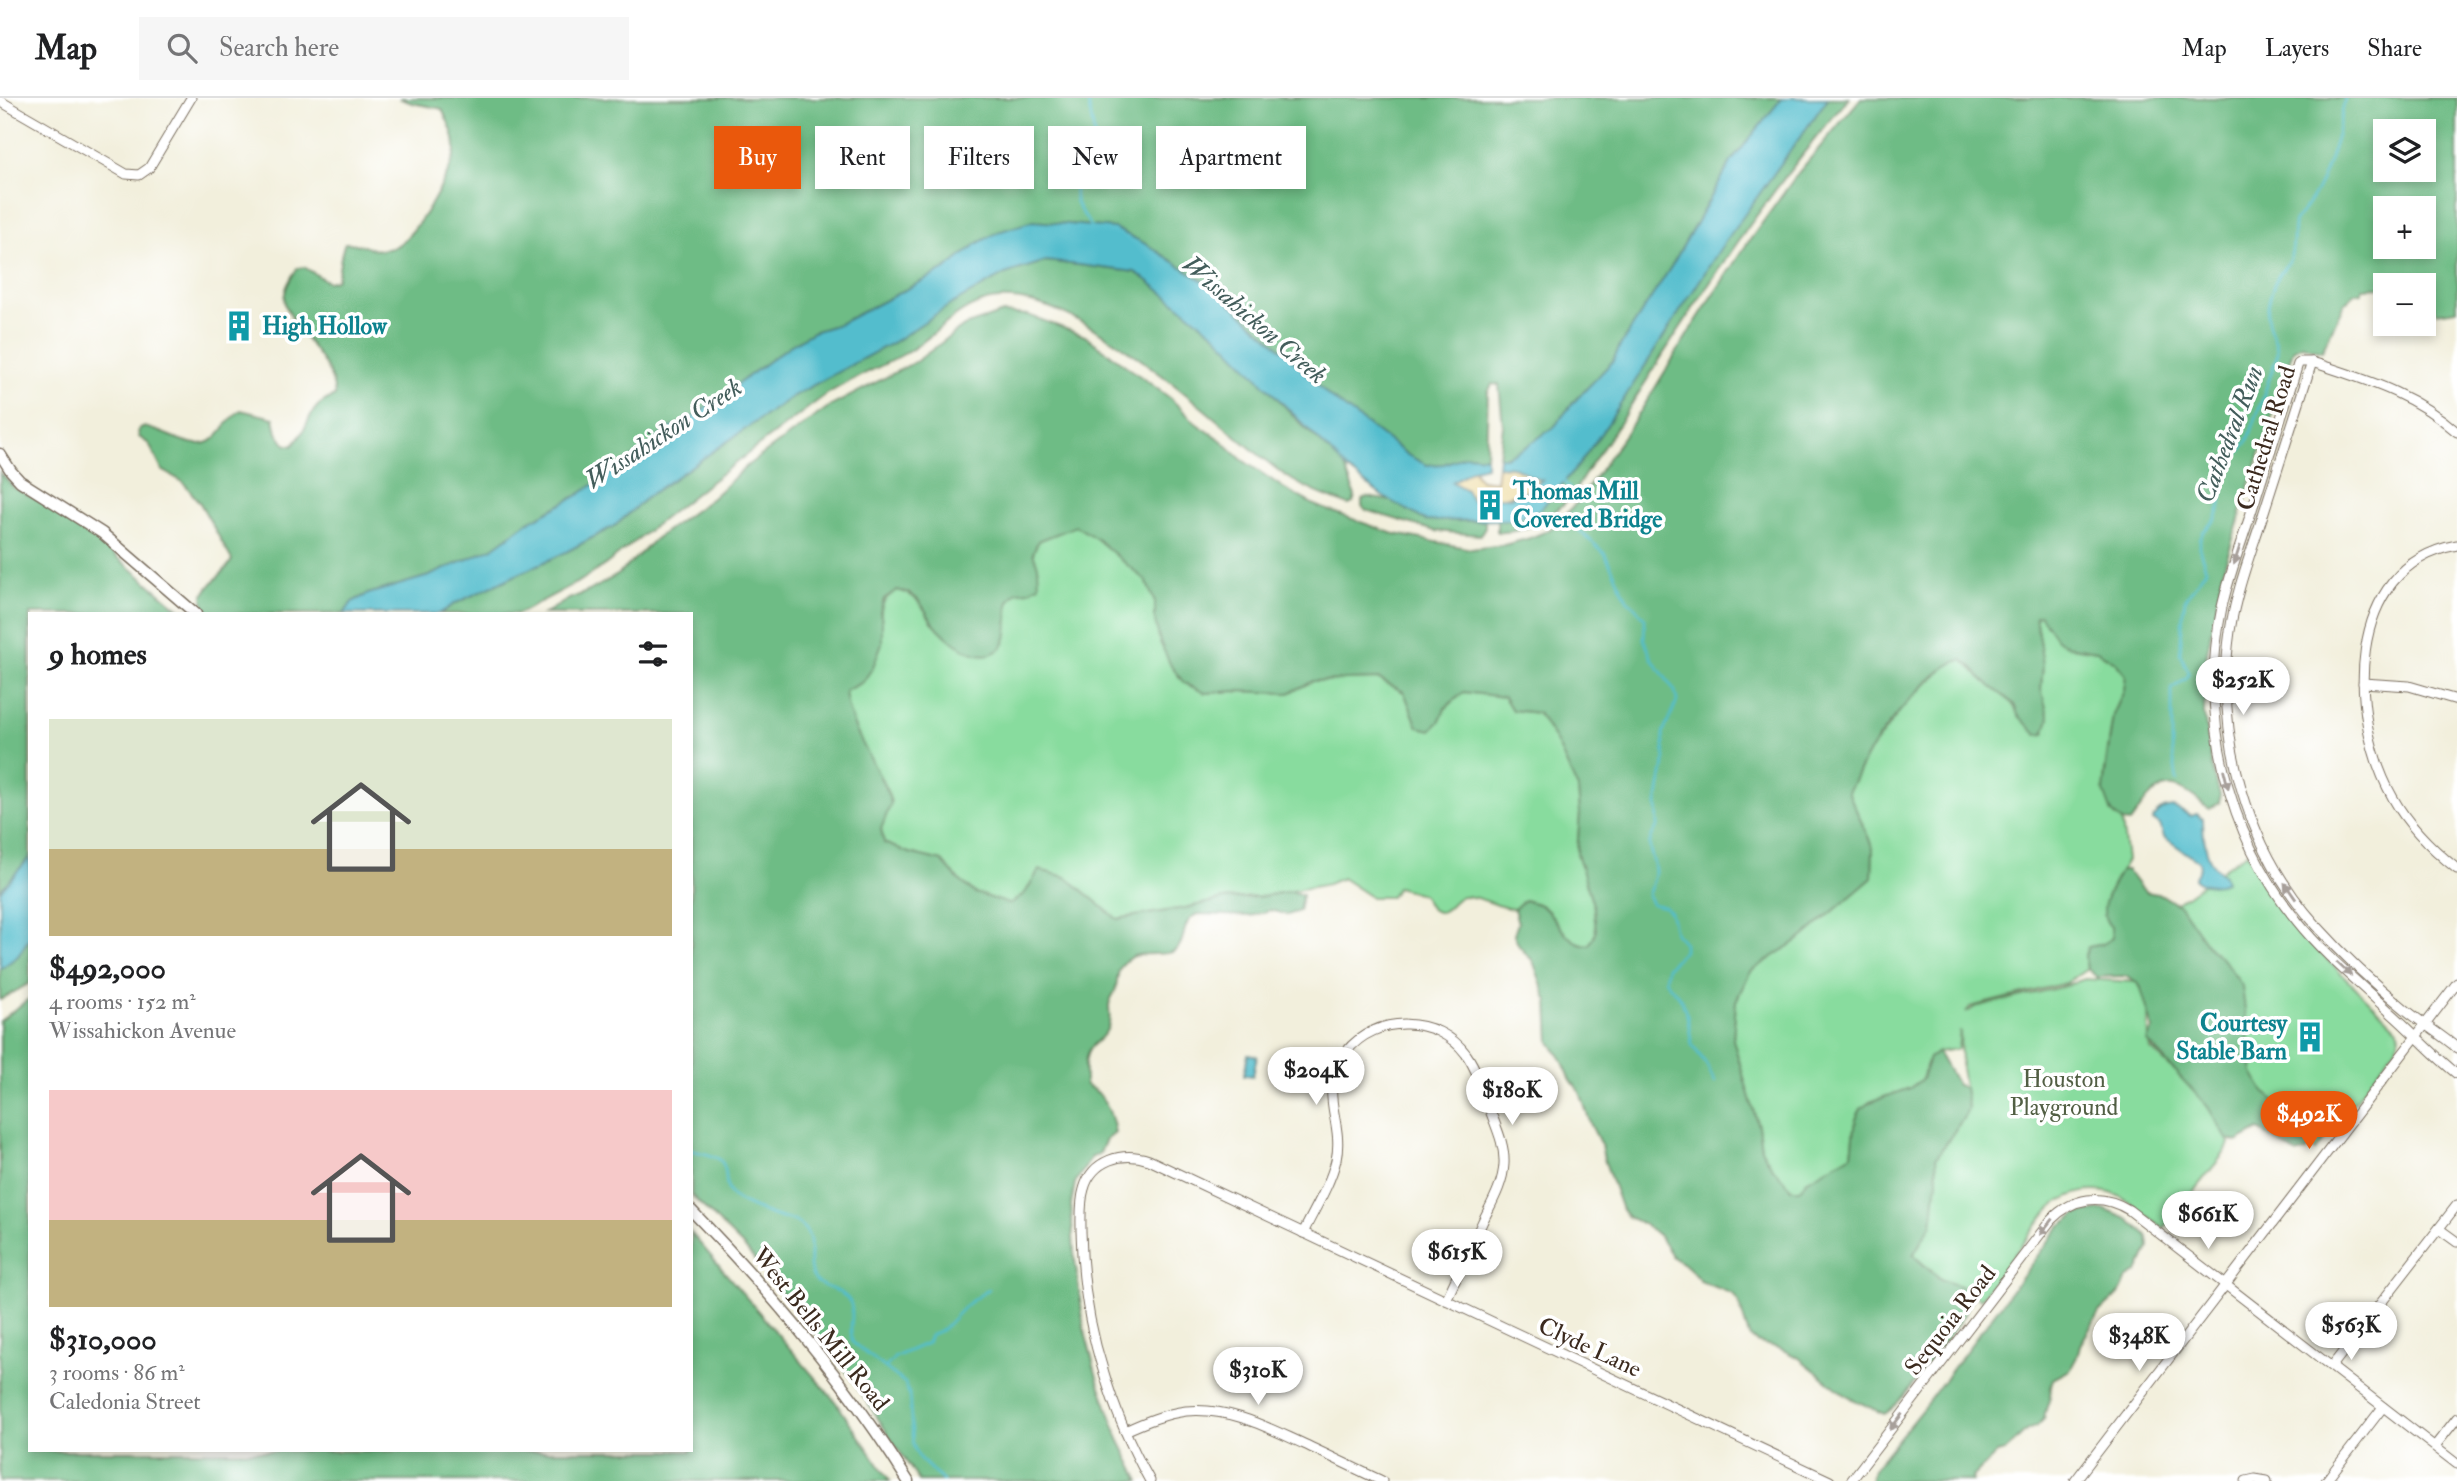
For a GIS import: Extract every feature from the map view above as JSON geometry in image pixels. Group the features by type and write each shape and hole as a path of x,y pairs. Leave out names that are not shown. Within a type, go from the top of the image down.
{"street":[{"path":"0,101 126,174 139,175 149,168 191,98"},
{"name":"Cathedral Road","path":"2457,1048 2404,1009 2332,942 2284,883 2250,814 2232,747 2226,676 2230,629 2235,605 2312,362 2301,362 2227,586 2214,668 2217,734 2233,804 2248,843 2269,881 2312,939 2457,1074"},
{"path":"2312,362 2397,391 2430,410 2457,432"},
{"path":"0,454 20,481 96,529 193,612"},
{"path":"2457,545 2431,553 2409,565 2384,595 2370,627 2363,683 2368,733 2385,782 2414,828 2457,869"},
{"path":"2363,683 2410,686 2457,700"},
{"path":"2075,1481 2457,983"},
{"path":"1303,1233 1335,1161 1337,1140 1331,1102 1335,1072 1343,1056 1354,1043 1370,1032 1388,1025 1407,1023 1426,1026 1444,1034 1459,1046 1474,1069 1502,1145 1504,1164 1501,1182 1446,1300"},
{"name":"Clyde Lane","path":"1125,1431 1100,1362 1087,1302 1082,1256 1083,1191 1089,1177 1103,1163 1124,1156 1149,1160 1830,1481"},
{"name":"Sequoia Road","path":"1851,1481 2051,1220 2066,1206 2092,1199 2110,1200 2129,1210 2226,1283"},
{"path":"2332,1366 2457,1205"},
{"name":"West Bells Mill Road","path":"693,1212 746,1267 808,1339 868,1418 908,1481"},
{"path":"2439,1228 2457,1242"},
{"path":"2226,1283 2457,1464"},
{"path":"2326,1481 2383,1407"},
{"path":"1150,1481 1125,1431 1154,1419 1195,1411 1227,1413 1263,1425 1382,1481"},
{"path":"2435,1446 2457,1418"},
{"path":"2246,1481 2267,1481"}],"green space":[{"path":"399,98 1782,98 1731,162 1613,361 1555,426 1523,449 1505,457 1499,457 1503,426 1499,385 1492,384 1488,392 1486,457 1467,455 1444,464 1427,465 1409,456 1330,397 1284,351 1211,286 1146,244 1114,228 1033,221 978,243 946,269 839,324 813,332 788,347 687,421 666,430 651,444 580,494 527,523 493,548 429,576 368,594 352,602 345,612 210,612 203,600 205,593 232,560 200,503 183,482 162,470 149,444 139,437 138,430 142,427 150,428 189,443 208,443 241,410 274,418 277,433 285,444 292,446 318,406 335,396 324,363 285,305 286,289 290,280 298,268 304,267 328,282 336,280 345,243 379,250 392,248 410,233 431,205 453,160 453,134 442,109"},
{"path":"1828,98 1849,98 1798,160 1729,254 1571,496 1556,511 1538,523 1518,530 1497,532 1497,521 1515,520 1556,492 1578,466 1720,248"},
{"path":"1861,98 2457,98 2457,310 2437,313 2436,273 2373,273 2373,288 2363,288 2344,303 2322,351 2302,345 2293,350 2224,567 2207,653 2204,714 2212,767 2220,795 2219,803 2209,809 2191,795 2170,787 2154,792 2130,823 2122,822 2112,813 2103,789 2113,715 2124,691 2126,675 2115,662 2097,651 2067,646 2057,639 2040,615 2035,616 2043,664 2041,689 2049,719 2044,734 2037,735 2018,715 2014,704 1980,678 1973,668 1962,660 1951,664 1924,685 1886,728 1869,752 1848,792 1873,848 1872,878 1803,937 1750,972 1736,1001 1733,1040 1758,1126 1761,1149 1771,1166 1792,1189 1800,1189 1806,1181 1852,1154 1856,1119 1861,1109 1870,1102 1910,1088 1922,1079 1929,1058 1938,1052 1957,1085 1965,1087 1968,1108 1936,1158 1937,1181 1932,1224 1913,1255 1943,1281 1963,1287 1972,1298 1934,1358 1911,1387 1884,1414 1848,1397 1799,1358 1779,1348 1756,1342 1749,1336 1739,1303 1733,1294 1700,1281 1688,1267 1673,1257 1659,1236 1647,1226 1628,1217 1622,1210 1580,1092 1550,1042 1548,1002 1533,961 1519,946 1514,935 1518,923 1514,909 1524,900 1546,909 1572,940 1589,945 1596,933 1594,908 1577,853 1580,813 1578,789 1556,741 1538,713 1512,710 1504,697 1464,692 1445,708 1439,722 1431,730 1418,727 1404,692 1379,679 1313,681 1289,693 1205,693 1184,683 1171,666 1160,642 1155,621 1155,602 1146,581 1097,539 1076,526 1038,541 1033,553 1038,566 1039,585 1029,591 1017,592 1011,598 1005,642 997,651 979,654 961,647 932,621 919,601 910,594 897,590 884,599 880,612 882,643 873,667 863,682 845,691 852,721 891,803 881,829 884,843 909,853 942,861 975,893 1010,904 1025,893 1039,870 1066,877 1117,919 1224,899 1259,897 1291,891 1302,895 1299,911 1288,915 1270,910 1250,916 1197,914 1188,922 1180,945 1173,952 1141,954 1125,961 1110,1002 1107,1030 1087,1055 1085,1084 1097,1092 1105,1103 1115,1133 1105,1141 1100,1153 1091,1158 1075,1183 1071,1205 1074,1252 1084,1328 1098,1381 1119,1439 1140,1481 919,1481 850,1376 744,1247 693,1197 693,612 547,612 619,574 655,539 712,498 748,465 827,408 917,361 964,326 1003,313 1028,315 1085,336 1170,398 1197,424 1221,440 1241,459 1314,505 1391,533 1471,549 1504,545 1530,538 1558,523 1580,499 1639,414 1691,329 1798,173"},
{"path":"1046,261 1135,272 1215,334 1301,424 1344,464 1355,496 1353,503 1349,505 1330,498 1286,476 1178,388 1097,330 1056,310 1018,299 983,302 962,312 904,354 824,396 582,580 522,612 442,612 616,525 647,497 793,396 894,342 950,305 1005,274"},
{"path":"0,472 14,488 50,506 79,525 183,612 28,612 28,859 0,891"},
{"path":"1367,497 1391,501 1427,521 1485,521 1485,527 1480,535 1435,531 1365,510 1362,500"},
{"path":"1076,526 1097,539 1146,581 1155,602 1155,621 1205,693 1289,693 1313,681 1379,679 1404,692 1418,727 1439,722 1445,709 1464,692 1504,697 1512,710 1537,713 1556,741 1578,789 1580,813 1577,853 1594,908 1596,933 1589,945 1572,940 1566,935 1541,905 1524,900 1514,909 1463,896 1440,912 1430,908 1422,894 1397,887 1391,897 1371,897 1342,878 1328,884 1259,897 1224,899 1117,919 1093,900 1025,893 1010,904 975,893 942,861 909,853 884,843 881,829 891,802 884,783 863,749 847,711 845,691 863,682 882,621 883,603 897,590 915,598 933,623 1007,630 1008,602 1017,592 1029,591 1038,566 1033,553 1038,541"},
{"name":"Houston Playground","path":"2040,614 2067,646 2097,651 2115,662 2126,675 2124,691 2113,715 2104,777 2112,813 2122,822 2127,860 2108,894 2112,938 2103,944 2088,947 2085,956 2087,969 2066,983 1970,1007 1966,1013 1975,1007 2085,979 2136,982 2148,1006 2151,1049 2201,1096 2229,1143 2226,1151 2164,1228 2128,1201 2103,1191 2082,1192 2062,1200 2046,1213 1980,1299 1965,1288 1942,1280 1913,1255 1932,1224 1937,1181 1936,1158 1968,1108 1961,1068 1960,1030 1958,1049 1938,1052 1929,1058 1922,1079 1910,1088 1870,1102 1861,1109 1856,1119 1852,1154 1800,1189 1792,1189 1771,1166 1761,1149 1758,1126 1733,1040 1736,1001 1750,972 1803,937 1872,878 1873,848 1848,792 1869,752 1907,702 1951,662 1962,659 2008,699 2018,715 2049,719 2041,689 2043,664 2035,616"},
{"path":"2247,852 2276,903 2295,928 2398,1029 2396,1047 2316,1151 2260,1107 2175,904"},
{"path":"2121,870 2127,870 2147,892 2162,895 2181,907 2208,946 2226,963 2242,986 2253,1073 2264,1092 2285,1109 2308,1120 2317,1135 2307,1151 2296,1154 2259,1130 2237,1142 2227,1139 2208,1107 2147,1041 2153,1029 2140,985 2125,976 2097,977 2087,969 2085,956 2088,947 2103,944 2112,938 2104,906"},
{"path":"28,940 28,984 0,1000 0,969 18,956"},
{"path":"28,1000 28,1452 693,1452 693,1235 835,1401 890,1481 0,1481 0,1021"},
{"path":"2103,1209 2128,1219 2148,1237 2149,1248 2138,1272 2127,1279 2119,1294 2099,1313 2080,1345 2070,1370 2053,1379 2044,1419 2027,1430 2005,1451 1997,1453 1972,1478 1973,1481 1870,1481 1873,1470 1924,1407 2060,1226 2077,1214"}],"sand":[{"path":"1498,466 1513,467 1542,480 1523,492 1478,504 1468,497 1466,490 1452,482 1473,469 1480,480 1496,482"}],"water":[{"name":"Wissahickon Creek","path":"1782,98 1828,98 1720,249 1578,466 1541,509 1515,520 1427,521 1382,496 1347,469 1215,334 1147,280 1135,272 1046,261 1005,274 950,305 894,342 793,396 647,497 616,525 566,552 442,612 345,612 352,602 368,594 429,576 493,548 527,523 580,494 651,444 666,430 687,421 788,347 813,332 839,324 946,269 978,243 998,232 1033,221 1114,228 1146,244 1211,286 1284,351 1330,397 1409,456 1427,465 1444,464 1467,455 1486,457 1486,466 1473,469 1452,482 1466,490 1472,501 1484,503 1500,497 1510,497 1524,492 1542,480 1516,468 1498,466 1499,457 1523,449 1555,426 1613,361 1731,162"},
{"path":"2173,807 2191,816 2197,814 2203,820 2209,858 2224,875 2226,882 2208,884 2197,881 2194,878 2200,867 2199,862 2164,837 2160,825 2153,820 2160,810"},
{"path":"28,859 28,940 18,956 0,969 0,891"},
{"path":"1248,1054 1257,1056 1253,1076 1244,1075"}],"waterway":[{"path":"1087,98 1094,148 1076,182 1075,198 1090,227"},
{"name":"Cathedral Run","path":"2177,781 2172,748 2172,689 2187,678 2189,672 2180,654 2183,612 2185,600 2206,569 2200,551 2200,539 2216,519 2232,461 2248,441 2277,356 2267,314 2270,298 2278,276 2292,253 2295,220 2322,179 2345,98"},
{"path":"1563,480 1571,491"},
{"path":"1572,515 1578,529 1605,554 1627,599 1645,618 1644,639 1652,659 1675,691 1677,701 1663,733 1665,758 1657,803 1658,826 1650,840 1655,873 1648,895 1652,904 1665,907 1670,912 1675,933 1684,943 1684,951 1667,967 1665,980 1680,998 1687,1015 1692,1045 1715,1082"},
{"path":"693,1150 711,1155 721,1161 729,1192 736,1199 794,1221 804,1228 810,1240 812,1275 820,1284 841,1293 850,1302 853,1343 905,1383 909,1394 913,1445 919,1458 943,1481"},
{"path":"886,1367 895,1357 927,1343 930,1335 942,1330 967,1304 989,1289"}],"place":[{"name":"High Hollow","path":"239,326"},
{"name":"Thomas Mill Covered Bridge","path":"1490,505"},
{"name":"Courtesy Stable Barn","path":"2310,1037"}]}
